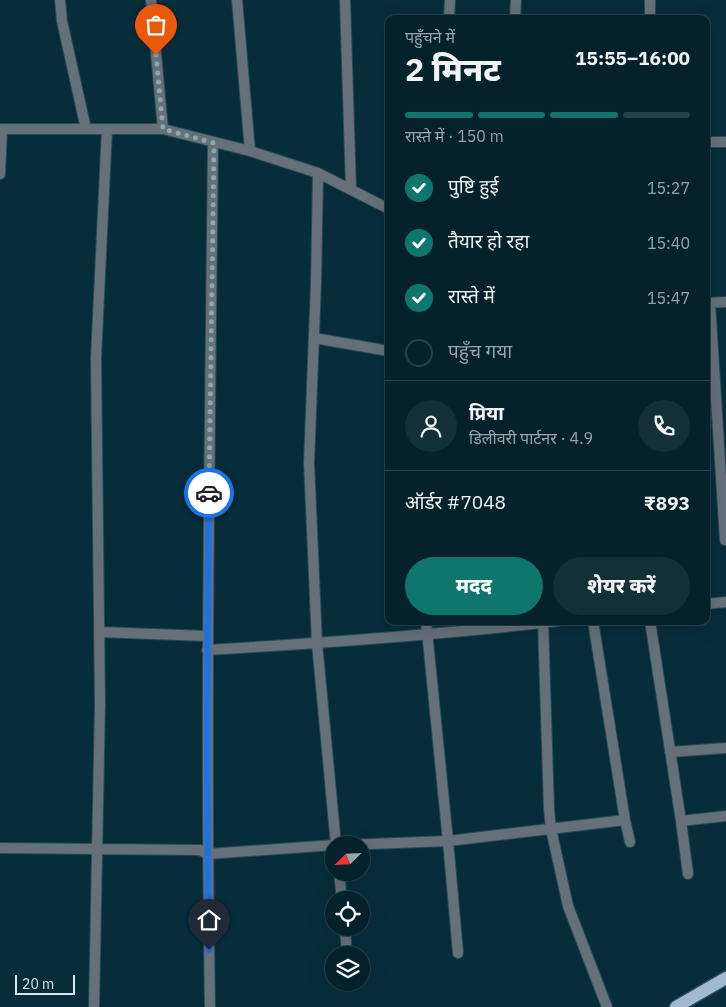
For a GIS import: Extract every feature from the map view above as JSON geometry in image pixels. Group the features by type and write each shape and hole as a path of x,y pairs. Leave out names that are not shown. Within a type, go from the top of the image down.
{"main road":[{"path":"676,1007 726,978"}],"street":[{"path":"60,0 62,22 86,129"},
{"path":"150,0 163,129"},
{"path":"238,0 250,152"},
{"path":"345,0 351,189"},
{"path":"449,15 450,0"},
{"path":"515,15 516,0"},
{"path":"650,0 650,15"},
{"path":"0,174 1,129 163,129 318,172 385,206"},
{"path":"94,1007 100,704 96,358 107,129"},
{"path":"710,142 726,142"},
{"path":"210,1007 207,854 207,636 214,143"},
{"path":"318,172 309,463 317,644 334,836"},
{"path":"710,303 726,302"},
{"path":"710,329 726,540"},
{"path":"314,338 385,350"},
{"path":"710,604 726,602"},
{"path":"426,625 458,953"},
{"path":"207,650 317,644 516,625"},
{"path":"543,625 549,809 552,830 568,906 608,1007"},
{"path":"594,625 630,842"},
{"path":"651,625 688,874"},
{"path":"99,632 207,636"},
{"path":"670,752 726,748"},
{"path":"681,821 726,816"},
{"path":"370,844 448,840 552,830 625,820"},
{"path":"0,848 200,850 207,854 325,846"}],"way so far":[{"path":"156,55 163,129 214,143 209,493"}],"route":[{"path":"209,493 207,636 209,950"}]}
